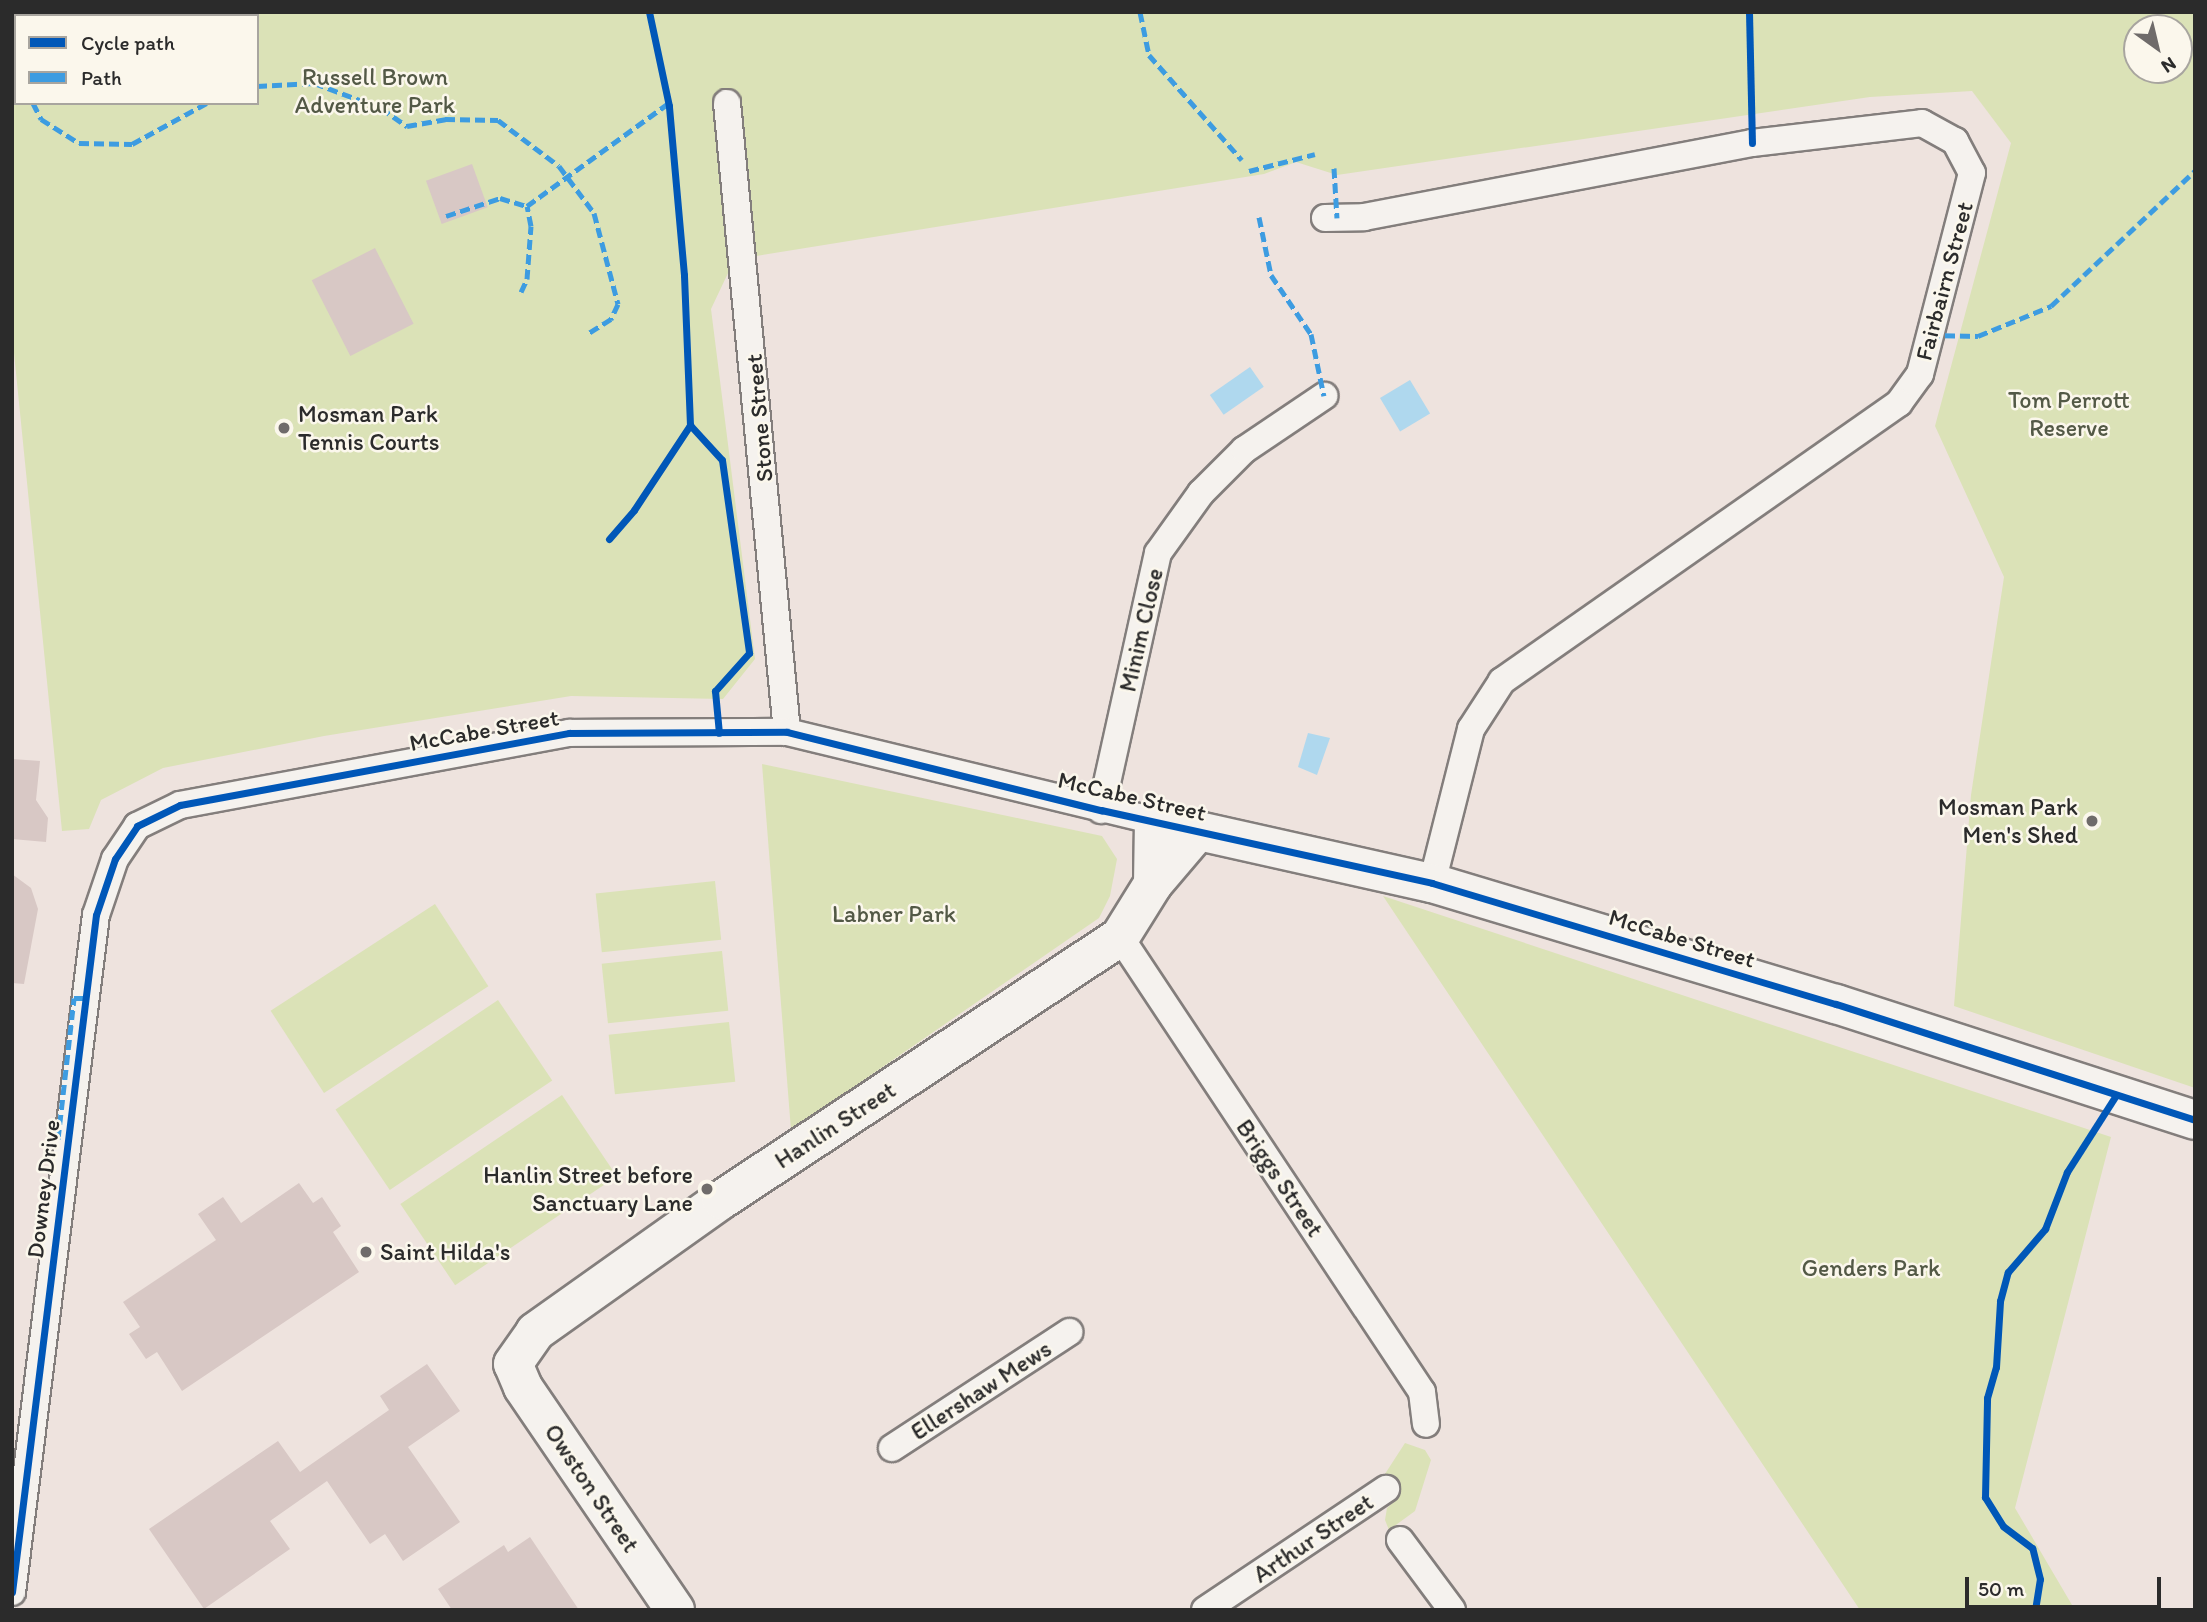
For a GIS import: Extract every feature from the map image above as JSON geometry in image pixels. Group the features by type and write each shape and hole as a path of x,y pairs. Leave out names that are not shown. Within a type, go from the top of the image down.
{"street":[{"name":"Stone Street","path":"727,103 787,733"},
{"name":"Fairbairn Street","path":"1325,218 1364,217 1752,143 1922,123 1955,141 1972,173 1920,374 1899,403 1502,681 1471,729 1432,883"},
{"name":"Minim Close","path":"1101,810 1158,553 1200,493 1244,450 1324,396"},
{"name":"McCabe Street","path":"96,915 115,859 137,825 180,805 569,733 787,733 1101,810 1432,883 1836,1004 2195,1120"},
{"path":"1153,884 1154,821"},
{"name":"Hanlin Street","path":"513,1364 535,1332 721,1200 1119,937 1153,884 1198,831"},
{"name":"Downey Drive","path":"12,1592 96,915"},
{"name":"Briggs Street","path":"1119,937 1422,1392 1426,1424"},
{"name":"Ellershaw Mews","path":"892,1448 1069,1332"},
{"name":"Owston Street","path":"513,1364 523,1387 675,1610"},
{"name":"Arthur Street","path":"1205,1610 1386,1489"},
{"path":"1400,1540 1452,1610"}],"green space":[{"path":"12,12 2195,12 2195,1088 1954,1006 1971,795 2004,577 1935,426 2011,143 1972,91 1870,97 1337,175 1296,162 1264,174 744,258 729,271 711,309 755,659 723,699 571,696 324,736 163,768 101,800 89,829 62,831 12,333"},
{"name":"Labner Park","path":"762,764 1102,836 1117,859 1110,896 1099,918 791,1130"},
{"path":"715,881 721,940 602,952 596,894"},
{"name":"Genders Park","path":"1383,896 2111,1137 2015,1508 2075,1610 1860,1610"},
{"path":"435,904 488,986 324,1093 271,1011"},
{"path":"722,951 728,1011 608,1023 602,964"},
{"path":"498,1000 552,1080 390,1190 336,1110"},
{"path":"729,1022 735,1082 615,1094 609,1035"},
{"path":"562,1095 617,1176 455,1285 400,1204"},
{"path":"1405,1443 1425,1450 1431,1460 1415,1511 1389,1530 1385,1520 1387,1508 1398,1498 1383,1477"}],"water":[{"path":"1250,367 1264,387 1224,415 1210,395"},
{"path":"1410,380 1430,413 1400,431 1380,398"},
{"path":"1308,733 1330,738 1317,775 1298,767"}],"building":[{"path":"472,164 488,207 442,224 426,181"},
{"path":"375,248 414,324 350,356 312,280"},
{"path":"12,759 40,761 36,800 48,818 46,842 12,839"},
{"path":"12,874 31,888 38,909 24,984 12,983"},
{"path":"299,1183 313,1203 322,1197 341,1226 333,1232 359,1272 182,1391 157,1352 146,1359 129,1334 140,1327 123,1302 216,1240 198,1214 223,1197 241,1223"},
{"path":"427,1364 460,1411 408,1447 460,1522 403,1561 385,1534 370,1544 327,1481 270,1521 290,1549 204,1609 149,1529 278,1441 300,1472 389,1410 380,1396"},
{"path":"530,1537 579,1610 452,1610 438,1589 504,1545 508,1552"}],"marked path":[{"path":"1140,12 1149,55 1242,160"},
{"path":"12,15 14,42"},
{"path":"259,86 314,83 381,108 407,126 445,119 498,120 559,166 594,213 618,304 611,319 589,333"},
{"path":"521,292 527,279 531,226 527,206 669,103"},
{"path":"34,105 41,119 79,143 132,144 203,105"},
{"path":"1249,171 1315,154"},
{"path":"1334,168 1337,218"},
{"path":"1930,335 1978,336 2051,306 2195,171"},
{"path":"446,216 500,198 527,206"},
{"path":"1259,217 1271,275 1311,334 1324,396"},
{"path":"58,1139 74,998 85,998"}],"cycle path":[{"path":"609,539 634,510 690,425 684,275 669,106 649,12"},
{"path":"1749,12 1752,143"},
{"path":"690,425 722,460 749,653 715,691 719,733"},
{"path":"12,1592 96,915 115,859 137,826 180,805 569,733 787,732 1101,810 1432,883 1836,1004 2195,1120"},
{"path":"2035,1610 2040,1579 2032,1548 2003,1526 1985,1497 1987,1398 1996,1367 2000,1301 2008,1272 2045,1229 2067,1172 2116,1095"}],"place":[{"name":"Mosman Park Tennis Courts","path":"284,428"},
{"name":"Mosman Park Men's Shed","path":"2092,821"},
{"name":"Hanlin Street before Sanctuary Lane","path":"707,1189"},
{"name":"Saint Hilda's","path":"366,1252"}],"park label":[{"name":"Russell Brown Adventure Park","path":"375,91"},
{"name":"Tom Perrott Reserve","path":"2069,414"}]}
